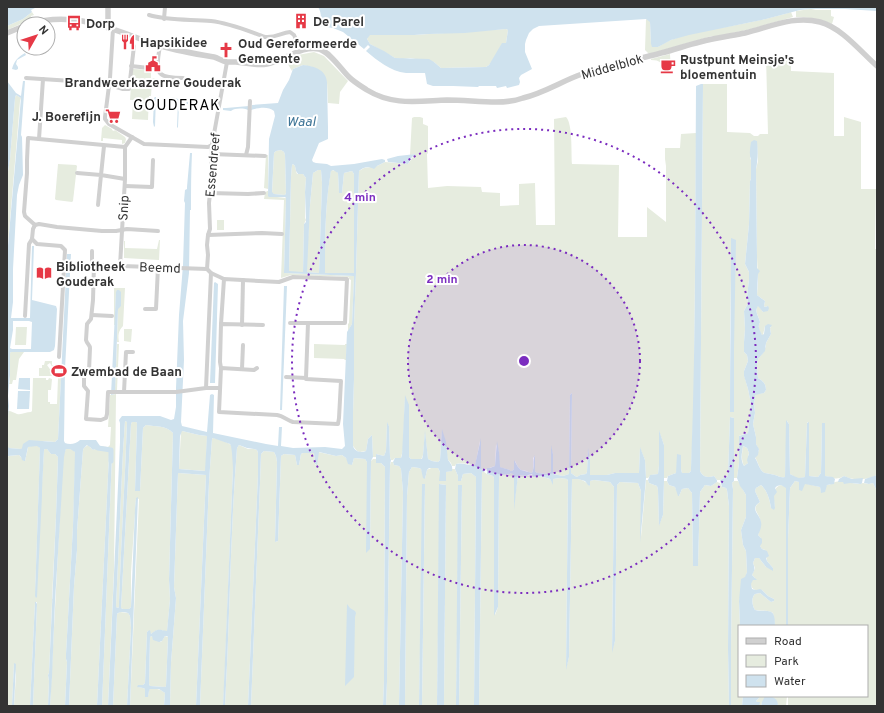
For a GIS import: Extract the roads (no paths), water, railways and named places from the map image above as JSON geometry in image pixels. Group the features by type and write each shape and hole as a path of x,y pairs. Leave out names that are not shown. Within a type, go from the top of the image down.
{"street":[{"path":"108,7 110,29 110,78 105,117 106,121 144,144 208,147 212,145"},
{"path":"164,19 165,7"},
{"path":"149,15 164,19 224,23 265,37 272,37 290,32 294,35 301,51"},
{"name":"Middelblok","path":"56,19 67,19 92,23 160,46 216,58 227,62 265,64 301,51 319,49 326,52 351,79 369,91 385,99 397,101 448,100 495,102 525,98 582,74 700,42 748,32 788,21 806,19 832,27 853,43 877,66"},
{"path":"26,78 96,82 129,89 134,46"},
{"path":"160,46 159,73 162,75 184,78"},
{"name":"Essendreef","path":"207,269 208,234 210,229 209,203 211,188 212,145 227,62"},
{"path":"131,66 158,69"},
{"path":"39,139 43,79"},
{"path":"246,155 248,147 250,105"},
{"path":"35,226 25,216 24,212 28,138 125,147 132,137"},
{"path":"98,205 104,146"},
{"name":"Snip","path":"120,266 125,186 125,147"},
{"path":"212,154 264,156"},
{"name":"Snip","path":"125,186 152,187 153,160"},
{"path":"77,172 125,178"},
{"path":"210,193 264,193"},
{"path":"25,316 29,244 32,239 33,229 35,226 39,224 116,232 122,230"},
{"name":"Snip","path":"122,230 158,231"},
{"path":"208,234 282,234"},
{"path":"32,239 37,244 62,246 65,250 59,357"},
{"path":"92,251 92,262 94,265 92,319 87,324 86,329 86,340 90,348 89,372 84,376 84,386 88,391 86,419 101,420 106,418 108,392 176,392 206,388 220,388"},
{"name":"Beemd","path":"94,265 207,269"},
{"path":"145,309 156,309 158,267"},
{"path":"207,269 211,273 224,279 279,282 293,277 347,279 345,324 314,322 290,323"},
{"path":"206,388 211,273"},
{"path":"224,279 221,324 219,412 281,416 288,421 293,422 338,424 341,381 306,379 308,323"},
{"path":"242,324 243,280"},
{"path":"92,316 112,316"},
{"path":"221,324 263,325"},
{"path":"242,369 243,345"},
{"path":"124,392 126,352 133,352"},
{"path":"221,368 254,370 257,368"},
{"path":"286,377 306,376"}],"water":[{"path":"7,7 37,7 31,10 32,12 27,16 16,16 16,22 7,26"},
{"path":"318,7 877,7 877,11 845,9 800,10 766,19 689,35 671,40 658,47 652,47 650,22 646,19 539,26 529,33 525,44 525,52 532,69 521,75 519,78 519,85 507,88 506,86 497,88 496,86 433,86 427,84 425,73 406,73 389,68 366,51 370,47 368,45 364,49 343,32 333,28 320,26 321,16","holes":["508,30 506,43 502,43 489,65 486,67 441,68 429,59 395,58 370,44 367,39 370,35 414,35"]},
{"path":"17,60 16,64 18,69 12,69"},
{"name":"Waal","path":"303,65 312,66 325,74 327,82 328,139 319,143 312,160 313,162 331,166 382,159 385,160 385,162 374,169 366,167 359,171 354,324 353,446 358,452 366,451 368,439 372,435 373,457 371,461 370,549 366,553 367,462 365,459 354,458 352,465 348,464 346,458 342,455 336,456 319,452 317,465 315,464 314,453 303,453 301,454 299,465 297,465 295,455 284,454 281,456 278,541 275,542 277,462 274,452 264,451 261,454 251,706 248,706 258,453 257,450 239,445 237,448 231,545 225,706 223,706 233,468 230,444 213,438 209,482 200,706 196,706 206,475 178,473 174,587 176,598 171,663 170,706 164,706 165,693 159,689 150,689 148,697 145,697 145,689 137,687 138,685 143,685 145,683 147,632 150,630 151,634 157,630 167,631 170,599 169,580 173,433 170,430 161,427 146,425 143,428 140,491 135,491 137,423 132,422 121,608 129,609 131,607 135,509 136,498 138,497 130,706 127,706 131,628 130,616 128,613 119,612 117,614 113,706 108,706 120,442 119,420 122,416 160,416 171,420 174,419 176,407 179,315 183,265 184,201 185,190 187,189 190,153 192,153 191,210 189,273 183,321 184,360 182,426 207,432 210,395 212,394 214,395 213,433 278,446 279,427 282,427 281,446 293,448 325,447 342,449 345,446 343,424 347,332 352,324 354,276 284,273 286,198 268,196 269,139 275,116 274,111 266,108 251,110 252,105 278,103 293,69","holes":["281,150 285,155 285,195 274,194 272,192 274,153","293,164 298,174 303,174 306,178 306,222 304,224 303,272 289,271 291,177","321,170 322,183 319,273 307,272 313,173","333,170 338,173 339,193 342,193 344,173 352,171 354,174 354,273 325,273 328,196 331,171","125,421 127,422 119,607 116,607 123,451","182,431 207,436 205,471 179,469 180,436","152,636 153,640 159,642 167,636 166,686 150,686 150,637"]},
{"path":"7,81 16,93 21,96 23,81 25,81 21,135 23,175 17,195 13,269 13,302 11,318 30,318 32,246 34,246 32,300 56,306 57,309 54,350 50,352 10,353 7,427 7,257 21,98 16,95 7,178","holes":["13,321 32,322 31,349 10,348"]},
{"path":"703,84 700,471 702,475 709,477 714,476 717,482 711,486 705,485 700,492 698,566 693,566 692,493 688,488 682,489 678,496 675,487 669,485 667,481 668,476 676,473 677,454 681,455 682,473 689,473 691,471 695,325 696,86"},
{"path":"156,97 154,127 153,122"},
{"path":"172,97 195,103 194,106 181,102 179,104 177,128 178,102 171,99"},
{"path":"249,106 248,110 223,110 223,108"},
{"path":"754,140 757,141 757,268 760,271 758,274 757,295 765,301 764,306 768,306 769,308 768,311 763,312 758,306 757,308 760,322 759,328 762,335 764,334 765,326 768,324 772,325 770,328 771,334 766,343 765,351 758,359 757,366 758,378 764,383 766,390 764,393 755,395 755,413 753,424 756,444 759,449 758,455 755,458 763,472 785,477 786,420 789,424 790,474 799,478 805,477 807,423 809,422 809,476 818,477 821,473 822,423 825,423 825,476 833,477 835,479 834,484 827,485 825,492 821,493 820,487 805,484 802,491 799,490 799,482 795,481 790,488 788,539 788,625 786,625 786,488 781,485 775,488 777,492 774,496 774,510 771,508 768,495 761,485 756,488 755,491 760,502 755,507 761,524 758,535 762,539 760,546 762,549 767,551 769,556 766,558 773,568 773,571 766,567 759,558 755,558 752,575 757,580 753,580 751,584 752,589 762,590 774,599 774,601 771,602 760,593 755,594 752,602 755,610 767,611 774,615 775,625 740,625 739,601 741,579 745,577 747,572 746,551 743,545 741,530 746,517 746,495 737,478 739,463 739,436 748,433 751,404 744,376 744,371 748,361 747,355 744,352 744,311 748,303 747,297 749,279 749,272 745,264 751,179 751,142","holes":["743,446 747,448 749,453 747,460 748,463 744,466 742,459"]},
{"path":"416,154 412,157 408,164 388,162 387,159 398,156"},
{"path":"731,238 736,240 734,412 730,412"},
{"path":"67,254 71,254 65,369 64,441 65,443 71,444 80,440 96,440 100,446 93,450 87,445 83,450 77,531 69,706 65,706 66,654 73,526 75,452 70,449 66,449 64,457 52,677 50,706 48,706 48,675 58,457 55,454 51,454 47,449 44,450 36,598 40,448 37,446 28,447 25,461 22,460 19,455 8,456 7,463 7,446 9,448 21,449 23,444 29,440 55,442 58,439"},
{"path":"215,282 218,284 215,383 210,383 214,283"},
{"path":"284,286 287,286 282,410 280,410"},
{"path":"117,290 121,292 121,306 118,309 115,394 111,395 116,292"},
{"path":"19,378 30,378 30,390 18,389"},
{"path":"18,391 30,391 29,409 17,409"},
{"path":"572,393 571,473 577,477 586,474 588,448 590,475 639,473 640,447 645,460 646,478 640,543 641,491 638,483 620,482 617,485 615,641 612,653 614,487 610,482 594,480 590,481 590,486 585,481 572,479 569,657 566,670 568,481 567,479 560,478 553,479 553,485 550,479 544,477 533,477 532,474 527,476 518,475 514,510 514,476 511,473 500,475 498,607 494,616 494,478 493,476 487,474 487,468 495,466 497,441 500,467 512,471 514,469 514,460 521,470 532,473 535,455 535,471 537,473 549,474 551,471 551,445 553,454 553,474 563,476 569,474 570,395"},
{"path":"405,395 409,405 409,457 411,459 422,459 425,430 428,459 438,462 440,460 442,429 446,442 448,460 452,465 452,471 446,472 446,481 439,481 440,472 438,468 429,468 425,479 423,478 421,469 419,468 412,467 409,472 407,496 405,706 399,706 403,492 401,469 399,466 394,465 393,462 395,458 401,458 402,455"},
{"path":"730,417 734,418 734,481 732,483 731,706 729,706 729,506 727,490 726,488 722,487 720,480 728,476"},
{"path":"387,422 389,426 391,460 387,681 386,706 383,706 385,467 381,463 376,463 376,454 384,456 386,451"},
{"path":"659,430 664,445 664,481 663,515 659,526 658,490 657,486 649,483 648,480 650,475 658,474"},
{"path":"481,438 481,468 485,470 482,472 479,706 474,706 476,477 471,473 463,474 461,481 458,481 458,476 455,469 456,464 461,463 475,465"},
{"path":"109,455 112,455 102,706 97,706"},
{"path":"877,475 877,514 876,489 873,483 864,483 865,479"},
{"path":"844,476 852,479 863,478 862,483 844,484 843,482 838,482 839,479"},
{"path":"422,484 425,484 422,706 419,706"},
{"path":"439,484 446,485 444,706 437,706"},
{"path":"458,485 462,485 459,706 456,706"},
{"path":"35,602 37,604 33,706 30,706"},
{"path":"347,604 356,613 354,677 345,686"},
{"path":"14,663 16,664 14,706 12,706"},
{"path":"743,697 759,697 756,701 760,702 759,706 742,706"},
{"path":"764,697 772,697 777,701 778,706 761,706"}],"waterway":[{"path":"91,444 98,448 111,450 111,461"}],"place":[{"name":"De Parel","path":"301,21"},
{"name":"Dorp","path":"74,23"},
{"name":"Hapsikidee","path":"128,42"},
{"name":"Oud Gereformeerde Gemeente","path":"226,50"},
{"name":"Brandweerkazerne Gouderak","path":"153,64"},
{"name":"Rustpunt Meinsje's bloementuin","path":"668,66"},
{"name":"J. Boerefijn","path":"113,116"},
{"name":"Bibliotheek Gouderak","path":"44,273"},
{"name":"Zwembad de Baan","path":"59,371"}],"district":[{"name":"GOUDERAK","path":"177,105"}]}
